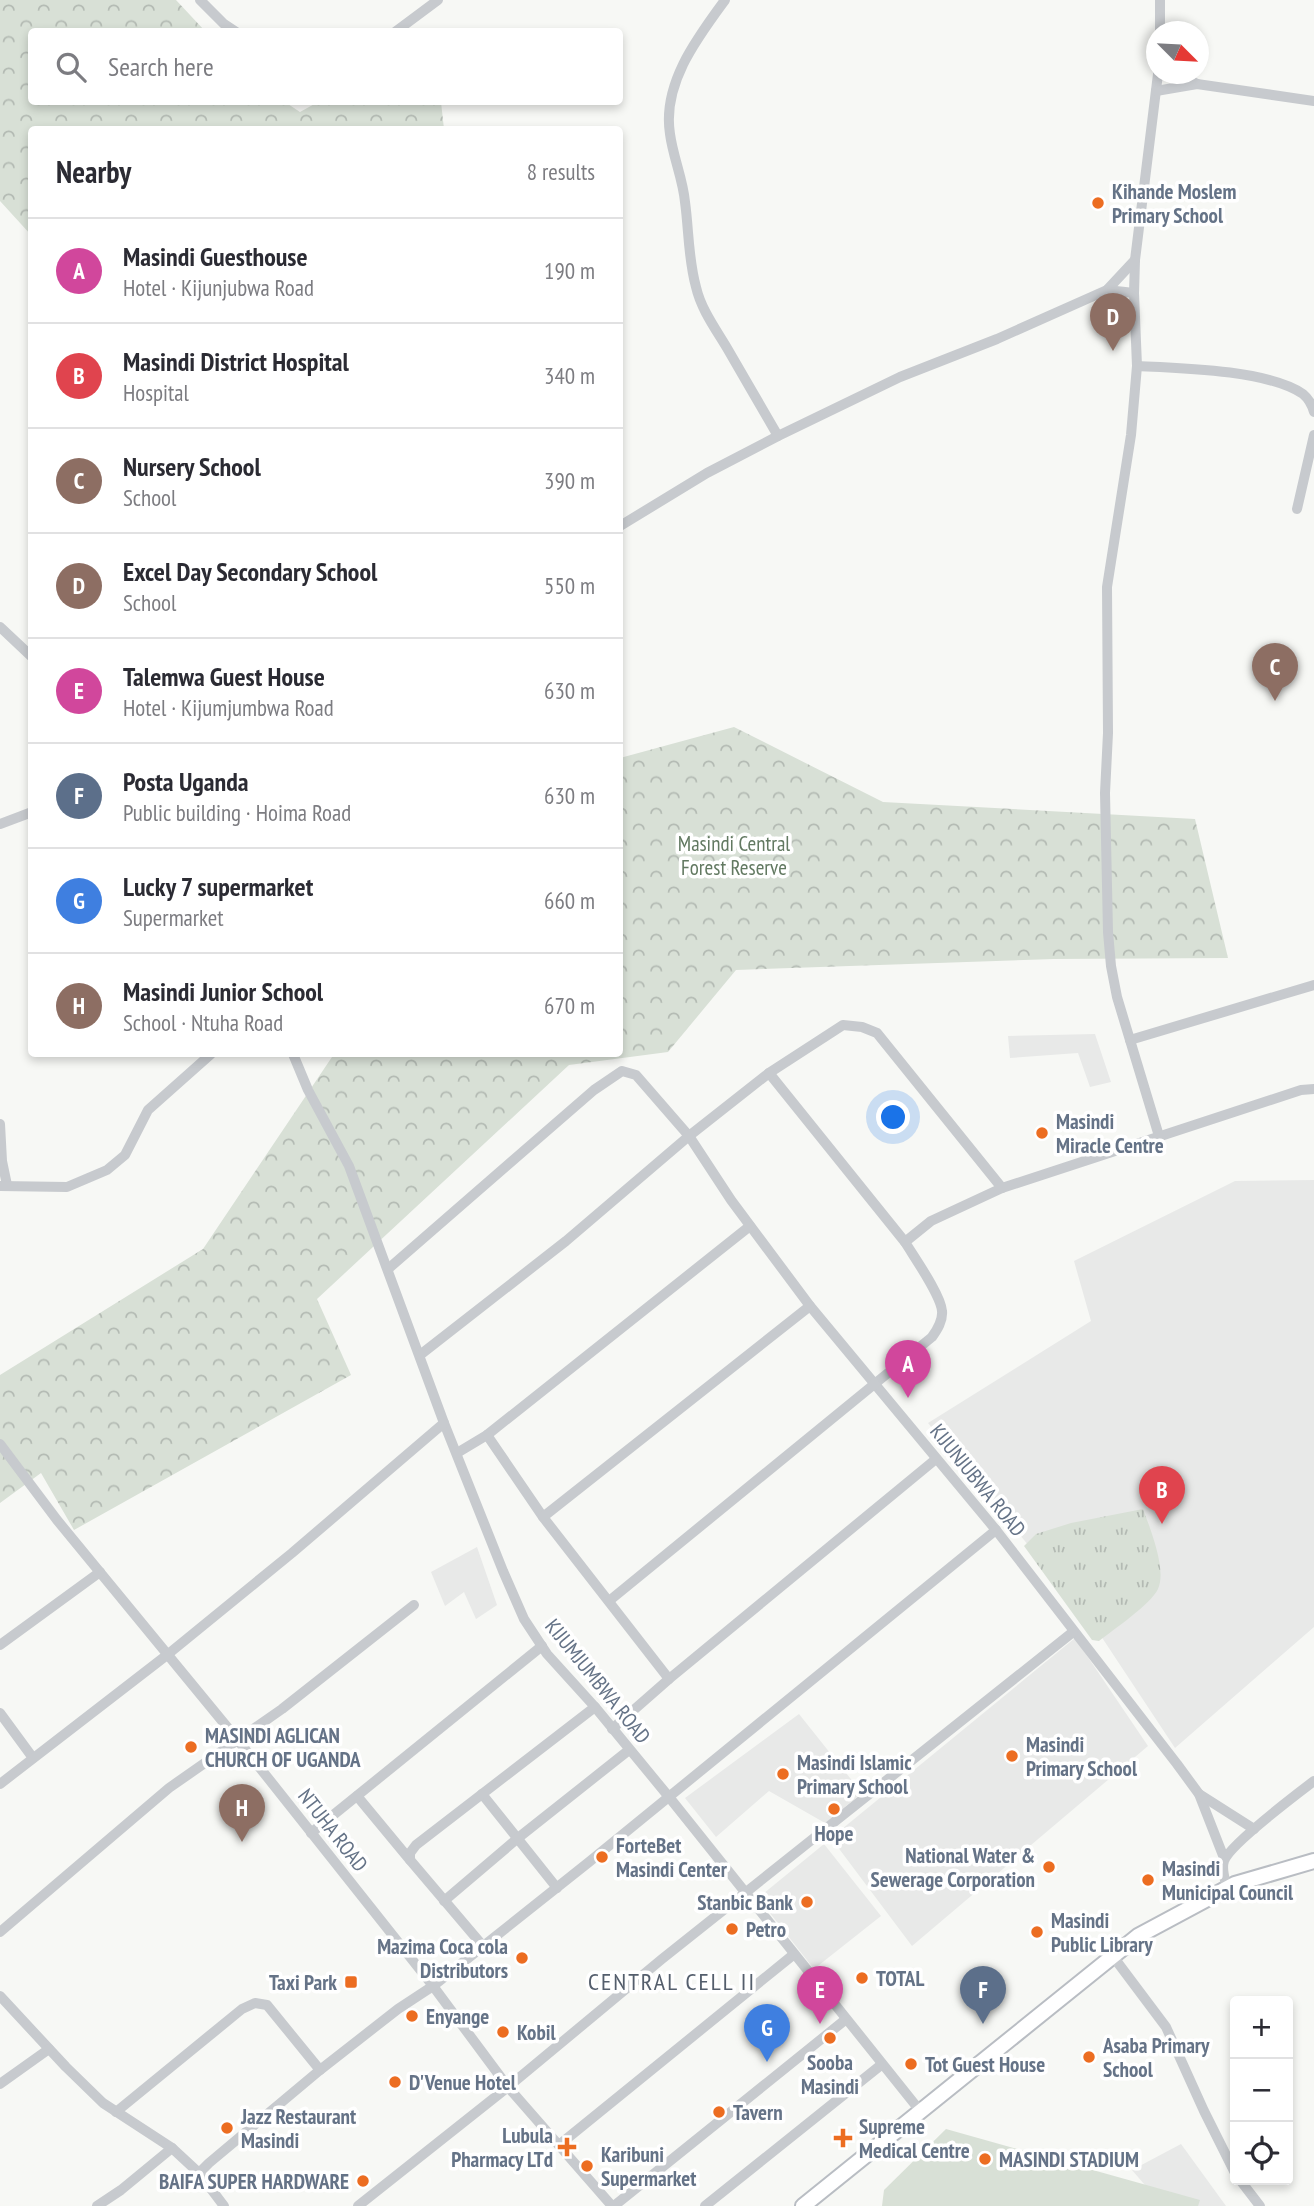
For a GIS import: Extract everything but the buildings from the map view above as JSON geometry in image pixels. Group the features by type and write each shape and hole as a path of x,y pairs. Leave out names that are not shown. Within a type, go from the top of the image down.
{"main road":[{"path":"803,2206 1112,1955 1159,1924 1227,1888 1314,1861"}],"street":[{"path":"200,0 230,28"},
{"path":"400,28 438,0"},
{"path":"725,0 690,52 677,79 668,119 670,138 680,173 689,252 699,297 778,436"},
{"path":"1160,0 1160,21"},
{"path":"1157,84 1135,260 1133,293 1137,366 1131,436 1107,587 1108,733 1105,793 1108,932 1116,997 1159,1136"},
{"path":"1156,91 1197,84 1314,101"},
{"path":"623,524 707,473 778,436 900,377 997,339 1107,290 1135,260"},
{"path":"1107,290 1133,293"},
{"path":"1137,366 1263,379 1303,394 1314,412"},
{"path":"1297,509 1314,435"},
{"path":"0,627 28,653"},
{"path":"0,824 28,814"},
{"path":"1130,1040 1314,985"},
{"path":"420,1355 566,1241 689,1136 769,1073 843,1025 862,1027 877,1033 1002,1188"},
{"path":"0,1124 4,1185 67,1187 117,1164 128,1150 148,1110 208,1057"},
{"name":"KIJUMJUMBWA ROAD","path":"294,1057 308,1090 349,1166 444,1423 524,1619 542,1646 669,1797 921,2112"},
{"name":"KIJUNJUBWA ROAD","path":"388,1269 594,1090 621,1071 631,1072 689,1136 750,1226 810,1306 996,1530 1199,1794 1224,1858 1223,1870 1227,1888"},
{"path":"609,1601 932,1338 940,1325 942,1310 924,1272 905,1242 769,1073"},
{"path":"905,1242 931,1221 1002,1188 1314,1088"},
{"path":"457,1453 487,1435 750,1226"},
{"path":"543,1517 810,1306"},
{"path":"0,1784 167,1655 444,1423"},
{"path":"487,1435 543,1517 669,1679"},
{"name":"NTUHA ROAD","path":"0,1444 433,1986 508,2087 613,2206"},
{"path":"612,1729 936,1459"},
{"path":"199,2173 320,2070 398,2009 433,1986 557,1888 996,1530"},
{"path":"0,1645 100,1572"},
{"path":"0,1932 148,1805 293,1701 414,1605"},
{"path":"358,2206 1073,1632"},
{"path":"311,1833 542,1646"},
{"path":"410,1860 410,1853 416,1845 595,1707"},
{"path":"0,1713 33,1758"},
{"path":"444,1901 629,1750"},
{"path":"1224,1858 1254,1829 1314,1781"},
{"path":"482,1794 557,1888"},
{"path":"1199,1794 1254,1829"},
{"path":"357,1796 483,1946"},
{"path":"558,2145 793,1955"},
{"path":"1112,1955 1166,2027 1230,2163"},
{"path":"0,1996 103,2103 172,2148 199,2173 224,2206"},
{"path":"116,2112 242,2010 255,2003 267,2005 320,2070"},
{"path":"613,2206 845,2020"},
{"path":"0,2084 49,2049"},
{"path":"705,2206 881,2065"},
{"path":"97,2206 172,2148"},
{"path":"1244,2185 1260,2206"}],"shaded area":[{"path":"1095,1034 1111,1082 1090,1087 1078,1053 1010,1058 1008,1036"},
{"path":"1314,1180 1314,1627 1175,1748 1093,1624 928,1423 1091,1321 1074,1261 1235,1181"},
{"path":"477,1547 497,1605 476,1619 464,1592 445,1606 431,1572"},
{"path":"1075,1638 1148,1746 912,1946 831,1838"},
{"name":"Masindi Islamic Primary School","path":"799,1714 862,1793 825,1823 769,1791 716,1837 685,1798"},
{"path":"824,1844 881,1916 814,1969 758,1898"},
{"path":"1181,2144 1226,2206 1163,2206 1132,2170"}],"green space":[{"path":"0,0 176,0 202,28 28,28 28,105 290,105 300,112 313,105 441,105 444,126 28,126 28,232 0,201"},
{"name":"Masindi Central Forest Reserve","path":"734,727 883,802 1195,819 1228,958 1054,959 736,970 668,1052 569,1065 317,1299 351,1375 74,1530 41,1473 0,1503 0,1375 203,1249 332,1057 623,1057 623,757"},
{"path":"1143,1509 1159,1560 1158,1589 1148,1602 1122,1624 1099,1641 1092,1640 1024,1546 1036,1534 1071,1523"},
{"name":"MASINDI STADIUM","path":"946,2129 1200,2200 1198,2206 882,2206 884,2190"}],"place":[{"name":"Kihande Moslem Primary School","path":"1098,203"},
{"name":"Excel Day Secondary School","path":"1113,351"},
{"name":"Nursery School","path":"1275,701"},
{"name":"Masindi Miracle Centre","path":"1042,1133"},
{"name":"Masindi Guesthouse","path":"908,1398"},
{"name":"Masindi District Hospital","path":"1162,1524"},
{"name":"MASINDI AGLICAN CHURCH OF UGANDA","path":"191,1747"},
{"name":"Masindi Primary School","path":"1012,1756"},
{"name":"Masindi Islamic Primary School","path":"783,1774"},
{"name":"Hope","path":"834,1809"},
{"name":"Masindi Junior School","path":"242,1842"},
{"name":"ForteBet Masindi Center","path":"602,1857"},
{"name":"National Water & Sewerage Corporation","path":"1049,1867"},
{"name":"Masindi Municipal Council","path":"1148,1880"},
{"name":"Stanbic Bank","path":"807,1902"},
{"name":"Petro","path":"732,1929"},
{"name":"Masindi Public Library","path":"1037,1932"},
{"name":"Mazima Coca cola Distributors","path":"522,1958"},
{"name":"TOTAL","path":"862,1978"},
{"name":"Taxi Park","path":"351,1982"},
{"name":"Enyange","path":"412,2016"},
{"name":"Talemwa Guest House","path":"820,2024"},
{"name":"Posta Uganda","path":"983,2024"},
{"name":"Kobil","path":"503,2032"},
{"name":"Sooba Masindi","path":"830,2038"},
{"name":"Asaba Primary School","path":"1089,2057"},
{"name":"Lucky 7 supermarket","path":"767,2062"},
{"name":"Tot Guest House","path":"911,2064"},
{"name":"D'Venue Hotel","path":"395,2082"},
{"name":"Tavern","path":"719,2112"},
{"name":"Jazz Restaurant Masindi","path":"227,2128"},
{"name":"Supreme Medical Centre","path":"843,2138"},
{"name":"Lubula Pharmacy LTd","path":"567,2147"},
{"name":"MASINDI STADIUM","path":"985,2159"},
{"name":"Karibuni Supermarket","path":"587,2166"},
{"name":"BAIFA SUPER HARDWARE","path":"363,2181"}],"district":[{"name":"CENTRAL CELL II","path":"672,1981"}]}
